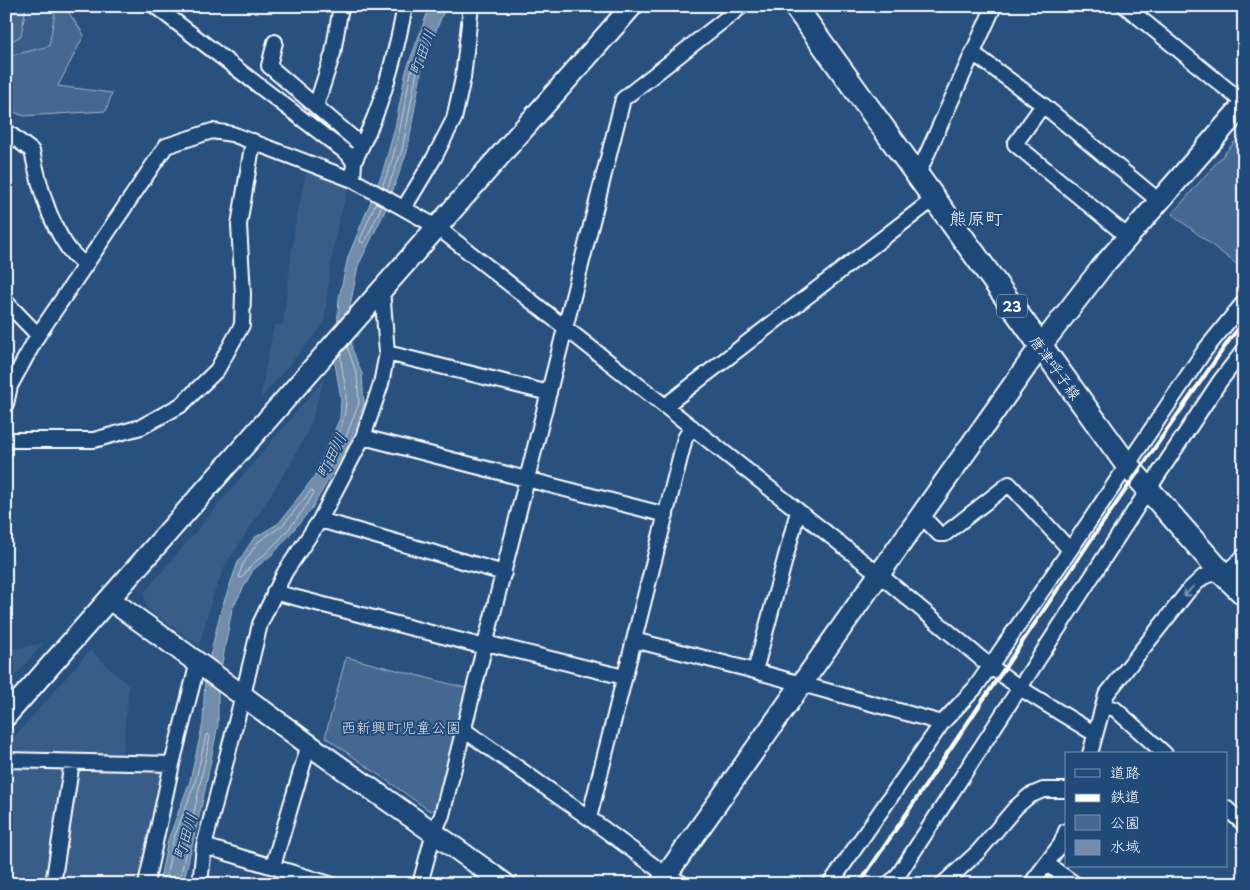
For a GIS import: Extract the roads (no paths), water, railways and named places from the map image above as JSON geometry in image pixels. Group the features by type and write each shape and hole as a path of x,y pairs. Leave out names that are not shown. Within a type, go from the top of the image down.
{"main road":[{"name":"唐津呼子線","path":"795,6 1127,465 1220,571 1244,594"}],"street":[{"path":"155,6 348,154 354,162"},
{"path":"316,106 333,53 341,6"},
{"path":"353,180 354,162 387,82 405,6"},
{"path":"404,208 434,158 454,119 463,78 471,6"},
{"path":"6,716 632,6"},
{"path":"420,884 434,832 442,816 623,99 742,6"},
{"path":"918,174 994,6"},
{"path":"464,730 589,818 670,881 801,685 1040,347 1102,267 1244,104 1127,7"},
{"path":"275,42 269,66 362,145"},
{"path":"973,53 1043,105 1160,201"},
{"path":"1043,105 1015,144 1128,237"},
{"path":"6,131 32,151 39,185 56,226 68,248 84,265"},
{"path":"6,404 10,386 38,335 166,146 212,131 232,134 353,180 437,227 880,575 990,666 1020,688 1095,734"},
{"path":"6,440 94,440 141,426 181,405 217,370 242,325 243,294 239,225 253,141"},
{"path":"665,406 935,198"},
{"path":"200,884 204,846 260,624 285,572 320,520 363,437 380,384 387,353 378,293"},
{"path":"6,302 38,335"},
{"path":"830,884 942,723 975,688 1205,350 1244,302"},
{"path":"888,884 897,877 1148,490 1220,381 1244,350"},
{"path":"387,353 549,393"},
{"path":"589,818 685,438 692,427"},
{"path":"363,437 527,481 666,515"},
{"path":"920,515 939,534 945,534 1009,484 1070,550"},
{"path":"755,670 798,511"},
{"path":"320,520 504,573"},
{"path":"1090,752 1106,695 1189,590 1202,577 1231,568 1244,556"},
{"path":"274,592 485,645 624,677"},
{"path":"109,599 505,884"},
{"path":"634,640 755,670 801,685 942,723"},
{"path":"146,884 172,764 198,662"},
{"path":"1103,706 1115,709 1163,752"},
{"path":"273,866 309,744"},
{"path":"6,760 172,764"},
{"path":"53,884 72,762"},
{"path":"943,884 978,852 1016,807 1029,796 1044,790 1065,790"},
{"path":"1228,810 1244,824"},
{"path":"1031,884 1061,844 1065,834"},
{"path":"204,846 330,884"},
{"path":"1047,864 1075,884"}],"water":[{"name":"町田川","path":"430,6 446,6 423,62 407,152 385,211 358,266 350,306 352,349 362,374 364,404 349,444 312,508 274,553 253,570 232,609 218,685 218,724 183,884 159,884 168,840 190,781 203,723 205,677 221,610 238,562 254,538 279,523 314,477 340,418 341,398 335,364 339,298 348,257 382,174 395,128 406,71"}],"railway":[{"path":"859,884 1093,537 1230,339 1244,322"}],"district":[{"name":"熊原町","path":"976,217"}],"park label":[{"name":"西新興町児童公園","path":"401,726"}]}
